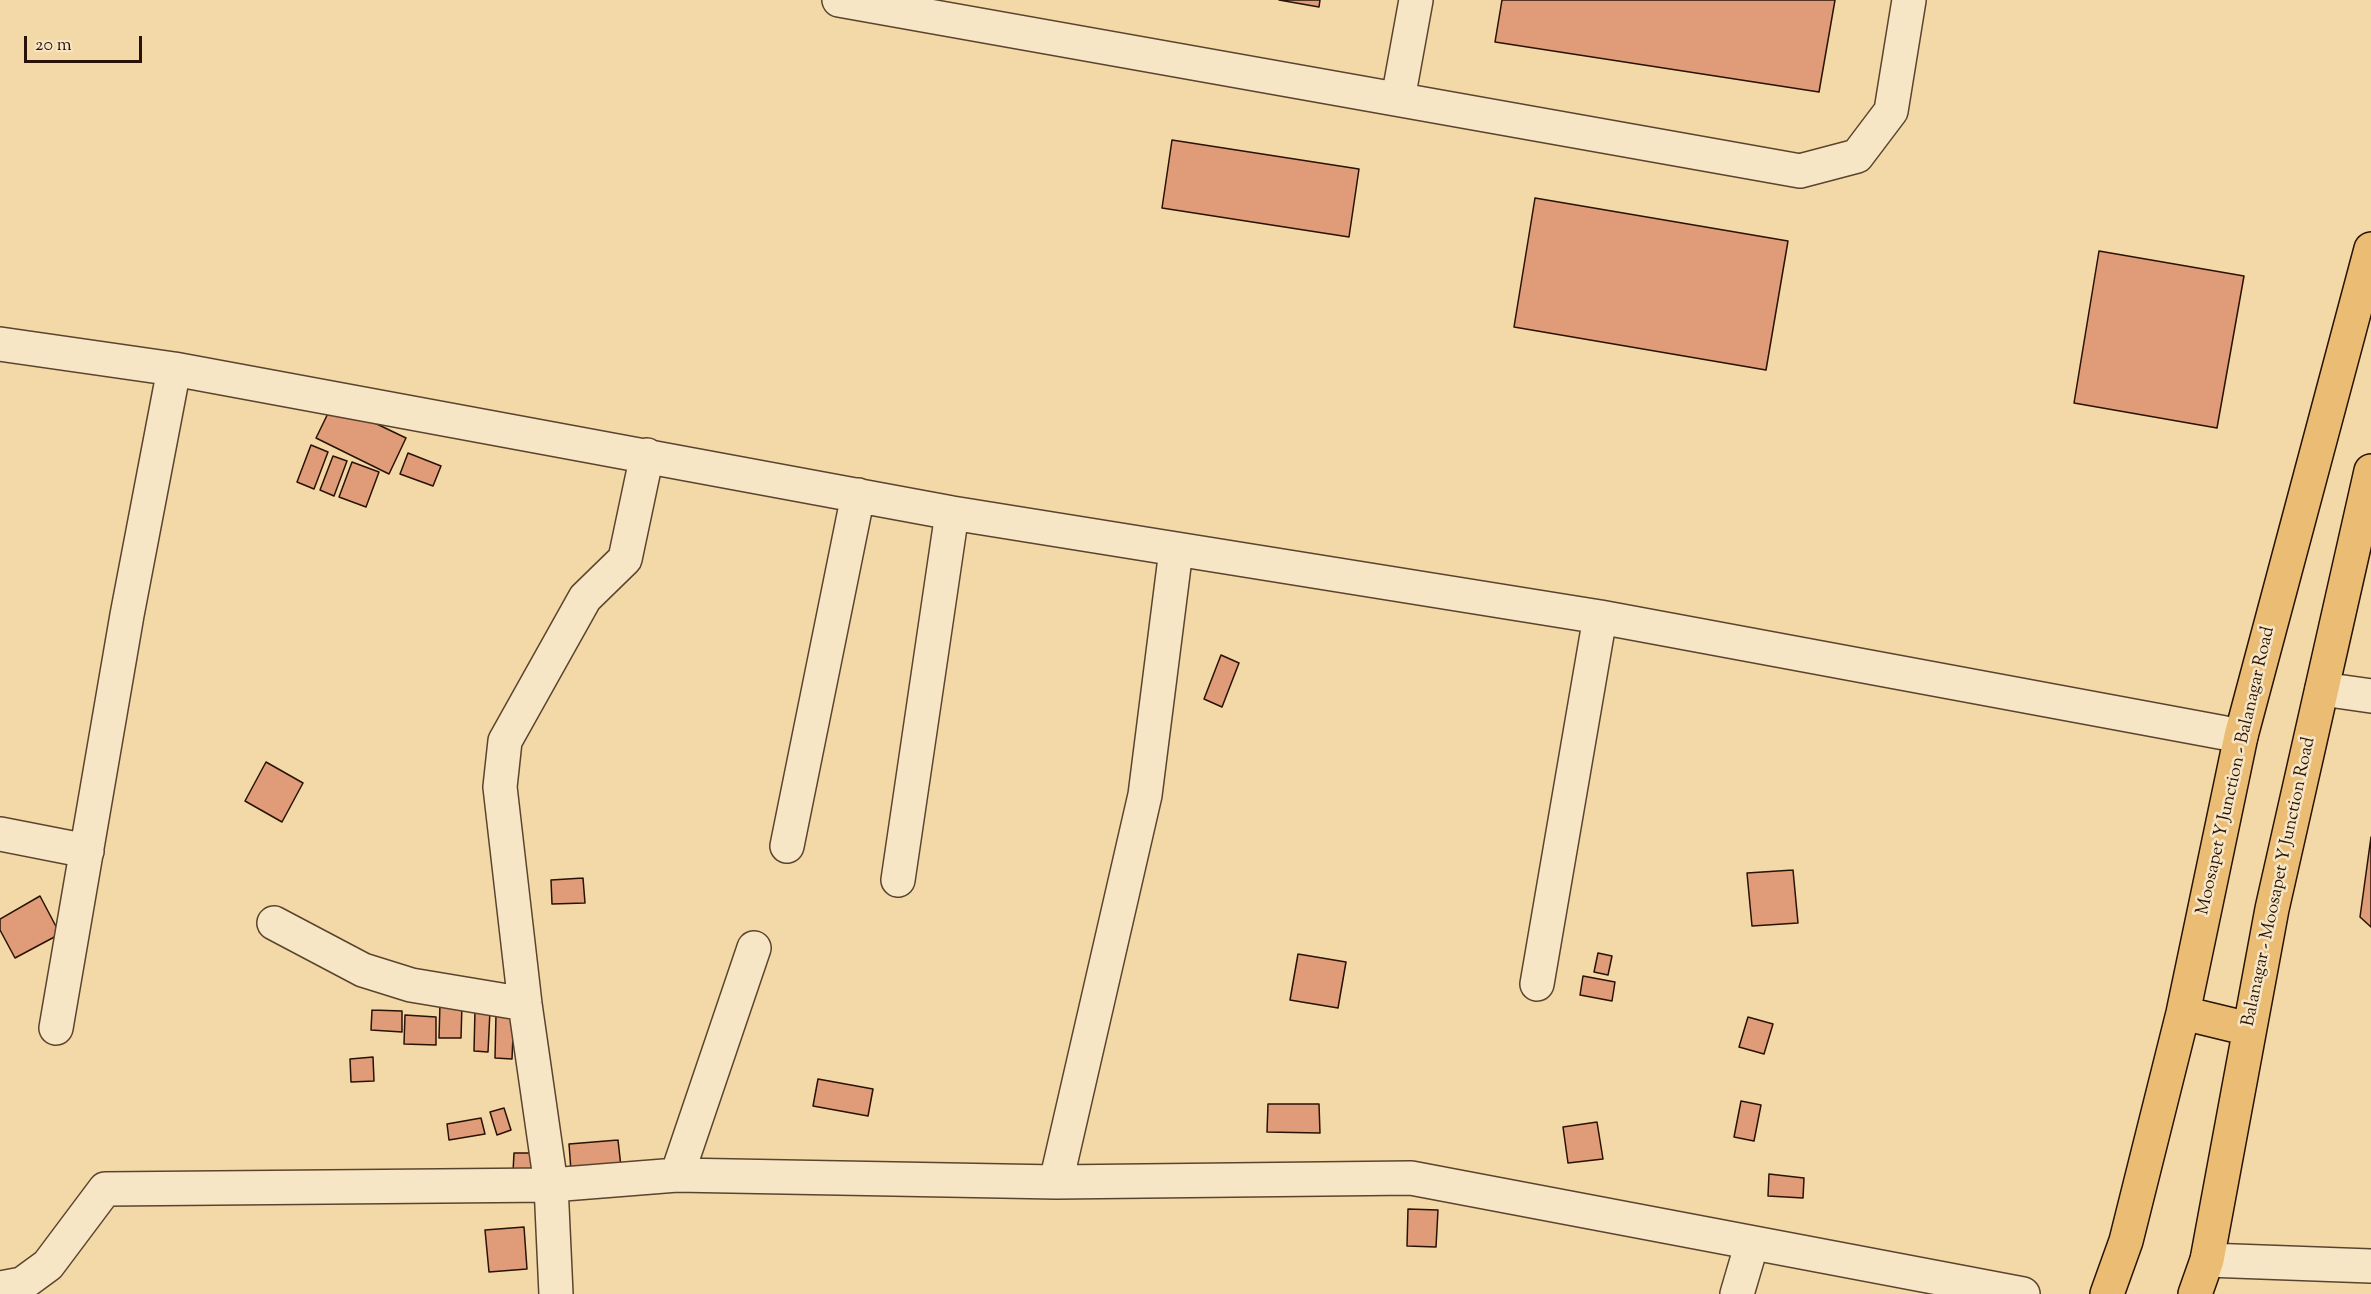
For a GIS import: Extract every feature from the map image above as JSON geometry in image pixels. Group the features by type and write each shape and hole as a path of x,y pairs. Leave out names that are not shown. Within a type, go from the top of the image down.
{"main road":[{"name":"Moosapet Y Junction - Balanagar Road","path":"2107,1294 2126,1241 2183,1013 2241,736 2371,249"},
{"name":"Balanagar - Moosapet Y Junction Road","path":"2195,1294 2207,1260 2272,909 2371,471"},
{"path":"2183,1013 2249,1029"}],"street":[{"path":"839,0 1800,171 1857,156 1891,111 1909,0"},
{"path":"1398,99 1416,0"},
{"path":"0,344 174,369 951,513 1600,617 2241,736"},
{"path":"56,1028 127,615 174,369"},
{"path":"556,1294 550,1185 525,1004 500,787 505,741 585,598 625,559 647,455"},
{"path":"788,846 858,495"},
{"path":"898,880 951,513"},
{"path":"1056,1182 1145,795 1176,550"},
{"path":"1538,984 1600,617"},
{"path":"2322,689 2371,696"},
{"path":"0,834 87,851"},
{"path":"274,923 363,970 411,985 525,1004"},
{"path":"677,1175 753,948"},
{"path":"0,1288 22,1284 48,1265 105,1189 550,1185 677,1175 1056,1182 1411,1178 2024,1294"},
{"path":"1737,1294 1752,1243"},
{"path":"2207,1260 2371,1266"}],"building":[{"path":"1279,0 1320,0 1319,7"},
{"path":"1502,0 1835,0 1819,92 1495,42"},
{"path":"1172,140 1359,169 1349,237 1162,208"},
{"path":"1535,198 1788,241 1766,370 1514,327"},
{"path":"2099,251 2244,276 2217,428 2074,403"},
{"path":"333,403 406,438 389,474 316,438"},
{"path":"311,445 328,452 314,489 297,482"},
{"path":"408,453 441,466 433,486 400,474"},
{"path":"333,456 347,461 334,496 320,490"},
{"path":"352,462 379,472 366,507 339,497"},
{"path":"1221,655 1239,663 1222,707 1204,699"},
{"path":"266,762 303,783 282,822 245,801"},
{"path":"2371,837 2371,927 2360,917"},
{"path":"1793,870 1798,923 1752,926 1747,873"},
{"path":"583,878 585,903 552,904 551,880"},
{"path":"40,896 60,934 15,958 0,930 0,919"},
{"path":"1598,953 1612,956 1608,975 1594,972"},
{"path":"1298,954 1346,962 1338,1008 1290,1000"},
{"path":"1583,976 1615,982 1612,1001 1580,995"},
{"path":"440,1003 462,1004 461,1038 439,1038"},
{"path":"372,1010 402,1011 402,1032 371,1030"},
{"path":"475,1010 490,1011 488,1052 474,1051"},
{"path":"496,1014 514,1014 512,1059 495,1058"},
{"path":"405,1015 436,1017 436,1045 404,1044"},
{"path":"1748,1017 1773,1024 1764,1054 1739,1047"},
{"path":"373,1057 374,1081 351,1082 350,1059"},
{"path":"818,1079 873,1089 868,1116 813,1106"},
{"path":"1741,1101 1761,1105 1754,1141 1734,1137"},
{"path":"1268,1104 1319,1104 1320,1133 1267,1132"},
{"path":"504,1108 511,1130 497,1135 490,1112"},
{"path":"481,1118 485,1134 449,1140 447,1124"},
{"path":"1597,1122 1603,1159 1568,1163 1563,1127"},
{"path":"618,1140 621,1167 571,1171 569,1144"},
{"path":"514,1153 540,1153 540,1173 513,1172"},
{"path":"1769,1174 1804,1178 1803,1198 1768,1196"},
{"path":"1408,1209 1438,1210 1436,1247 1407,1246"},
{"path":"524,1227 527,1269 489,1272 485,1230"}]}
